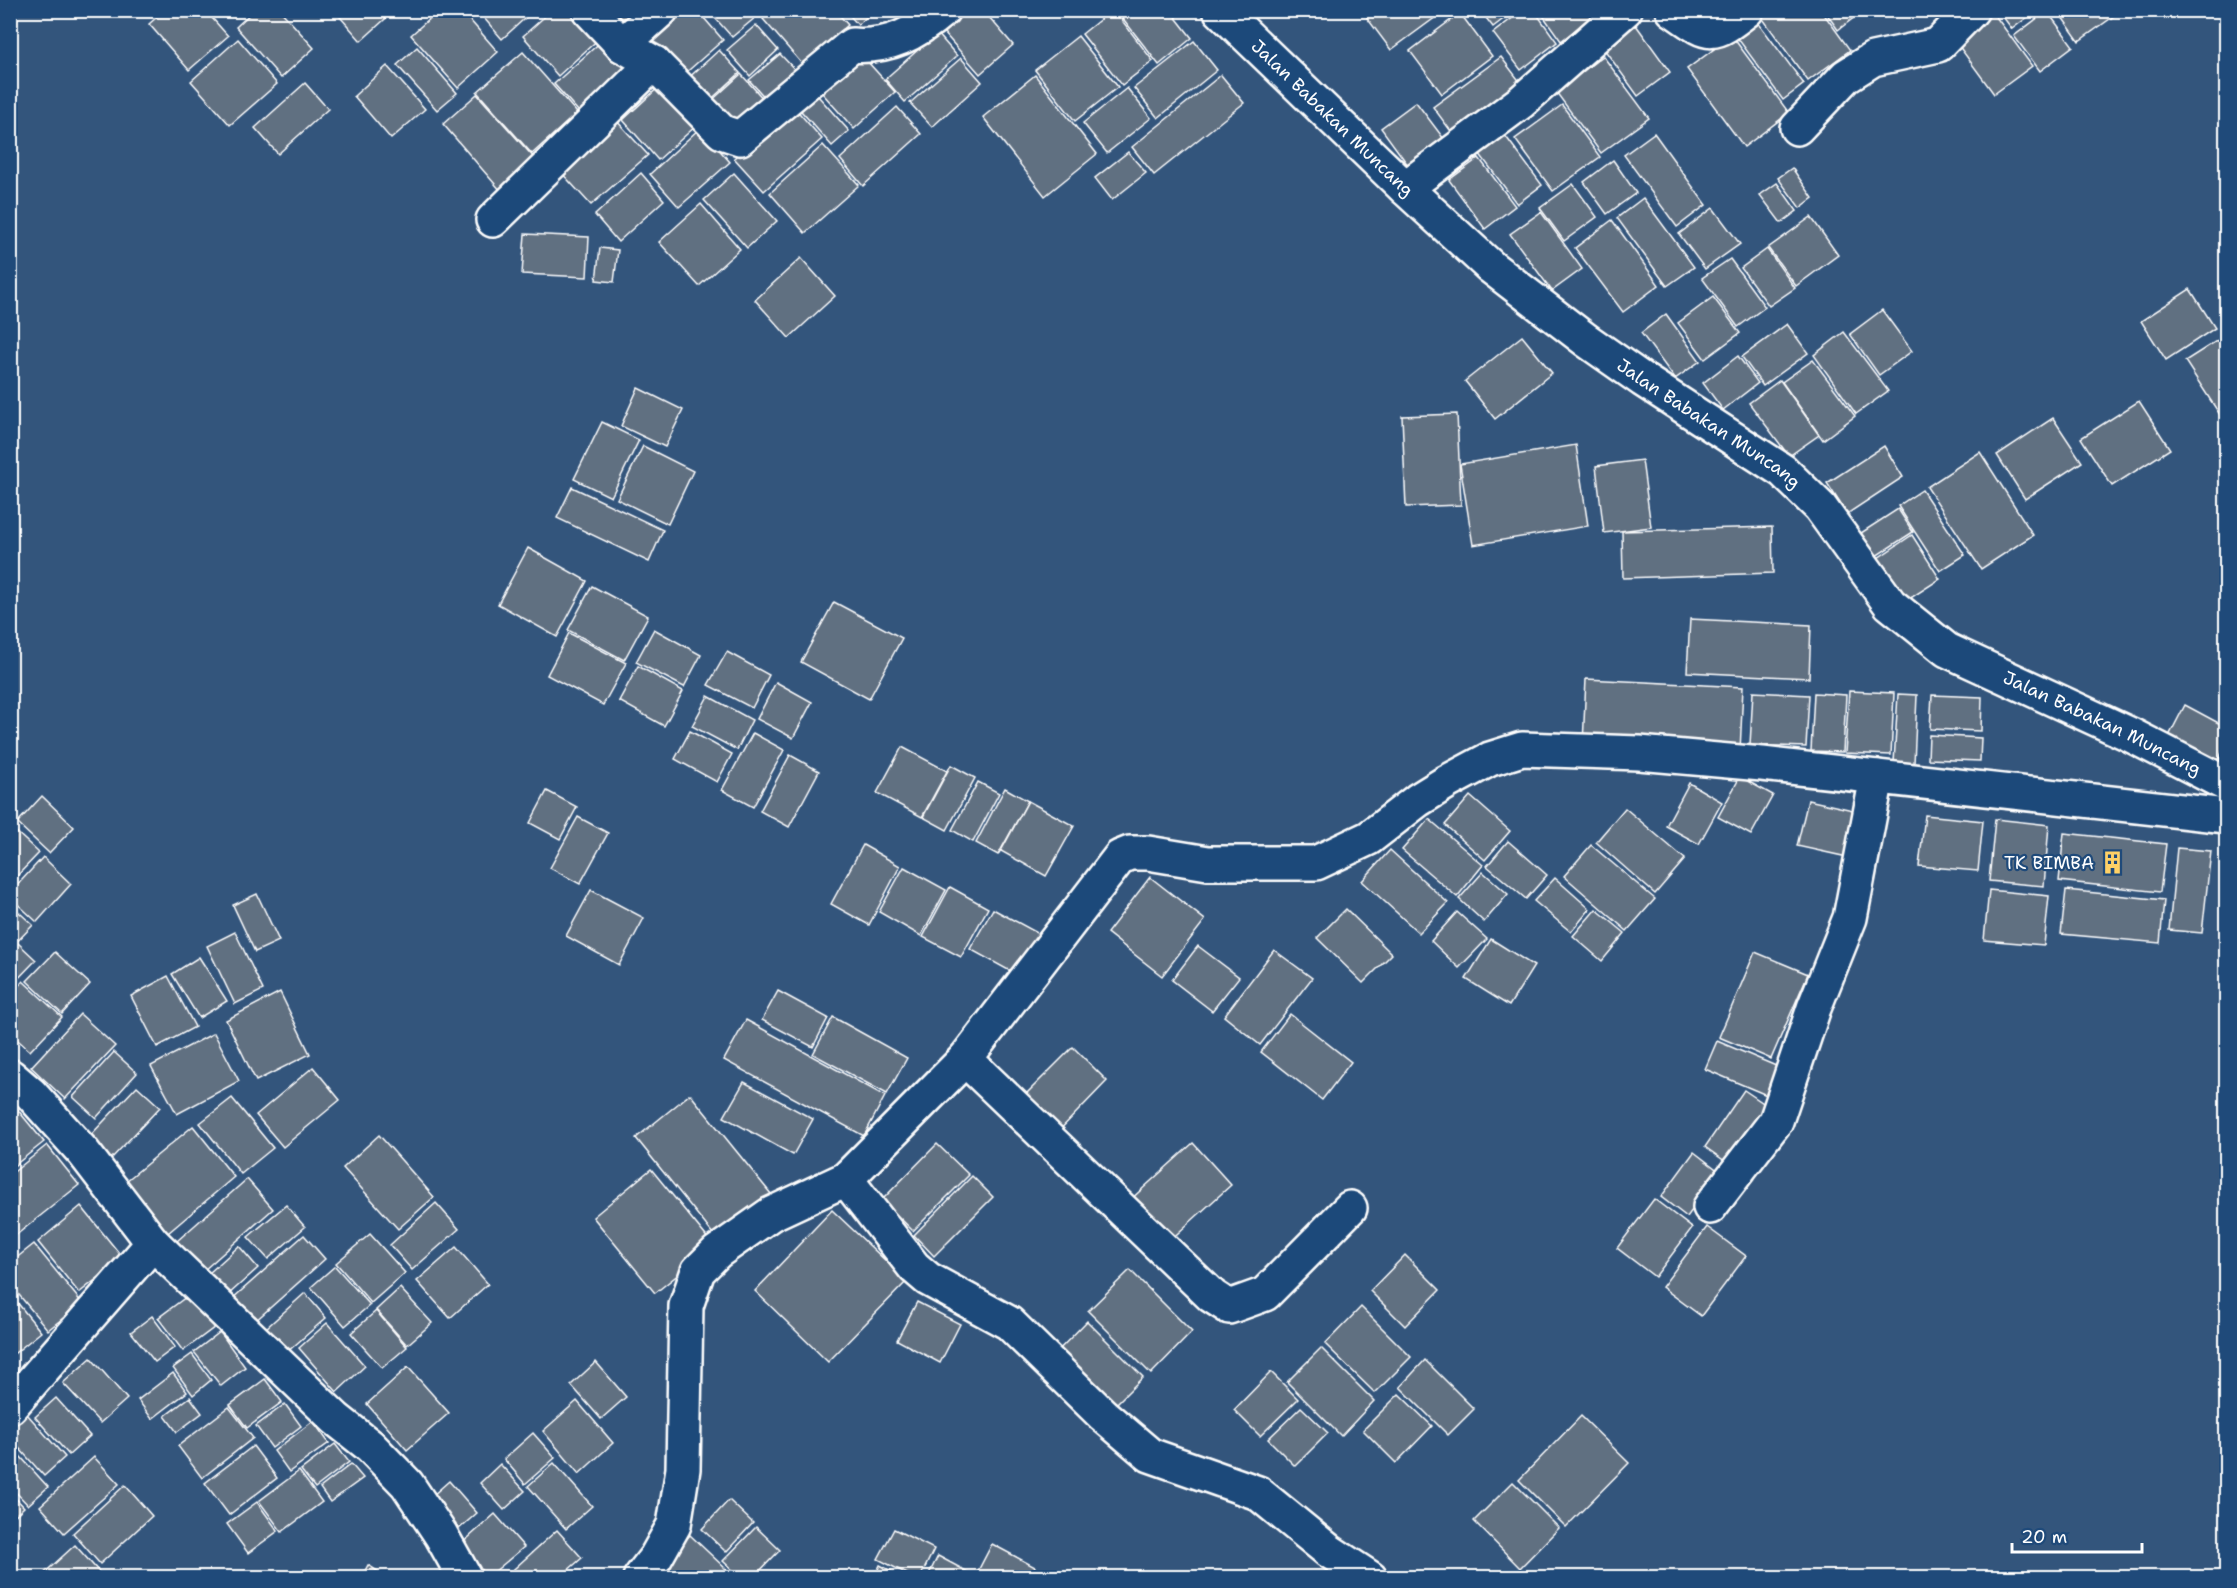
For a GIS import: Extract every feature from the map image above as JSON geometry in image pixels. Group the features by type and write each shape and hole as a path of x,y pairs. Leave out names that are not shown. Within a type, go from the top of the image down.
{"street":[{"path":"589,10 622,45 654,63 722,132 740,138 852,45 864,46 898,40 922,28 943,10"},
{"path":"622,45 661,10"},
{"name":"Jalan Babakan Muncang","path":"1220,10 1405,188 1491,267 1586,340 1667,397 1783,471 1820,507 1890,604 1947,650 2129,734 2226,784"},
{"path":"1405,188 1521,102 1625,10"},
{"path":"1673,10 1699,29 1714,32 1724,29 1747,10"},
{"path":"1797,128 1846,76 1873,59 1938,45 1972,10"},
{"path":"493,220 654,63"},
{"path":"640,1578 656,1557 674,1525 682,1469 686,1306 698,1271 717,1251 771,1214 846,1179 965,1059 1120,857 1130,853 1148,853 1208,863 1316,863 1369,838 1418,800 1447,782 1490,759 1522,749 1639,753 2226,816"},
{"path":"1710,1207 1776,1122 1814,1008 1850,918 1877,777"},
{"path":"965,1059 1212,1296 1229,1307 1265,1294 1350,1208"},
{"path":"10,1076 31,1094 84,1153 153,1243 328,1412 370,1446 407,1484 441,1535 465,1578"},
{"path":"846,1179 914,1267 928,1279 1009,1323 1103,1415 1150,1455 1258,1493 1329,1551 1370,1578"},
{"path":"10,1407 153,1243"}],"building":[{"path":"165,10 205,10 228,36 189,70 149,24"},
{"path":"254,10 280,10 314,48 281,78 236,27"},
{"path":"334,10 395,10 361,41"},
{"path":"439,10 461,10 498,52 458,88 411,35"},
{"path":"477,10 534,10 502,39"},
{"path":"552,10 582,10 603,35 558,76 523,36"},
{"path":"606,10 640,10 622,27"},
{"path":"674,10 697,10 723,40 681,77 644,37"},
{"path":"708,10 750,10 756,17 732,37"},
{"path":"773,10 835,10 848,25 803,65 763,19"},
{"path":"845,10 874,10 858,25"},
{"path":"953,10 983,10 1013,45 980,74 937,25"},
{"path":"1112,10 1153,61 1122,85 1082,34"},
{"path":"1170,10 1192,38 1159,65 1117,11"},
{"path":"1377,10 1438,10 1440,14 1391,50 1367,18"},
{"path":"1480,10 1515,10 1493,27"},
{"path":"1523,10 1534,10 1557,42 1521,70 1493,33"},
{"path":"1539,10 1596,10 1597,13 1561,41"},
{"path":"1759,10 1821,10 1850,50 1808,81 1758,12"},
{"path":"1824,10 1864,10 1838,30"},
{"path":"1991,10 2032,66 1994,94 1953,38"},
{"path":"1998,10 2037,10 2012,29"},
{"path":"2057,10 2110,10 2114,16 2079,41"},
{"path":"2047,11 2073,46 2040,71 2014,36"},
{"path":"1460,13 1492,56 1442,94 1410,51"},
{"path":"1757,21 1804,84 1783,100 1736,36"},
{"path":"756,25 778,50 750,76 727,50"},
{"path":"1636,25 1670,72 1638,96 1604,49"},
{"path":"937,33 957,56 905,102 885,79"},
{"path":"1078,36 1118,87 1075,121 1035,70"},
{"path":"1732,36 1789,113 1744,147 1687,69"},
{"path":"605,38 630,67 579,112 554,84"},
{"path":"238,39 277,84 230,125 191,81"},
{"path":"1194,41 1217,70 1158,118 1134,88"},
{"path":"417,47 457,93 437,110 397,65"},
{"path":"719,50 740,73 705,105 684,82"},
{"path":"857,50 895,92 854,129 816,86"},
{"path":"523,52 577,113 532,154 477,92"},
{"path":"780,54 799,74 769,102 749,80"},
{"path":"1603,56 1649,118 1601,153 1556,92"},
{"path":"1501,57 1521,83 1453,134 1433,107"},
{"path":"961,58 982,82 932,127 910,103"},
{"path":"387,66 425,109 391,139 354,96"},
{"path":"741,74 766,102 733,132 708,104"},
{"path":"1035,75 1097,154 1045,196 983,117"},
{"path":"1221,75 1244,103 1154,175 1132,147"},
{"path":"305,83 328,109 278,154 255,128"},
{"path":"662,84 697,125 658,160 623,120"},
{"path":"811,88 849,131 832,146 794,103"},
{"path":"1127,88 1151,118 1107,153 1083,123"},
{"path":"477,94 536,160 501,191 443,124"},
{"path":"1416,102 1444,139 1408,165 1381,128"},
{"path":"1562,105 1600,157 1553,191 1515,139"},
{"path":"793,106 822,139 764,191 734,158"},
{"path":"897,107 921,134 863,186 840,159"},
{"path":"615,119 648,155 591,205 559,170"},
{"path":"700,128 730,162 679,207 650,174"},
{"path":"1654,133 1706,205 1677,227 1624,155"},
{"path":"1504,134 1542,185 1517,204 1479,153"},
{"path":"823,145 859,185 805,233 770,193"},
{"path":"1128,152 1146,173 1112,200 1095,178"},
{"path":"1479,158 1515,206 1485,229 1449,180"},
{"path":"1613,160 1636,193 1607,214 1584,182"},
{"path":"1792,168 1813,198 1800,208 1778,178"},
{"path":"641,173 664,200 618,242 595,215"},
{"path":"734,173 777,221 747,248 704,200"},
{"path":"1777,183 1797,211 1781,223 1760,195"},
{"path":"1573,184 1597,217 1564,241 1540,208"},
{"path":"1643,198 1694,267 1667,286 1617,218"},
{"path":"701,204 740,249 699,286 659,242"},
{"path":"1713,208 1740,244 1705,269 1679,234"},
{"path":"1541,212 1582,269 1552,291 1510,234"},
{"path":"1811,217 1838,255 1796,286 1768,248"},
{"path":"1612,220 1659,285 1623,312 1575,248"},
{"path":"525,234 589,237 587,277 522,274"},
{"path":"600,248 618,250 614,282 596,280"},
{"path":"1767,249 1795,288 1769,306 1741,268"},
{"path":"801,258 835,296 789,338 755,300"},
{"path":"1730,259 1765,307 1738,327 1702,278"},
{"path":"2190,289 2215,328 2166,360 2141,321"},
{"path":"1713,297 1740,333 1705,359 1678,323"},
{"path":"1882,310 1912,351 1879,375 1850,334"},
{"path":"1666,314 1700,361 1675,379 1641,333"},
{"path":"1787,324 1808,353 1763,386 1742,357"},
{"path":"1844,332 1888,391 1856,414 1814,355"},
{"path":"1522,336 1552,373 1495,419 1465,381"},
{"path":"2221,338 2226,347 2226,424 2185,361"},
{"path":"1738,356 1758,383 1723,410 1703,383"},
{"path":"1813,360 1855,416 1823,440 1782,382"},
{"path":"1780,380 1819,435 1789,456 1749,403"},
{"path":"638,388 683,410 665,447 621,426"},
{"path":"2139,401 2170,449 2112,486 2081,438"},
{"path":"1457,414 1461,505 1406,507 1402,416"},
{"path":"2053,418 2082,462 2025,499 1997,455"},
{"path":"602,422 639,440 611,497 574,479"},
{"path":"1576,445 1588,526 1473,545 1460,464"},
{"path":"643,446 693,471 668,524 617,499"},
{"path":"1884,446 1903,477 1847,514 1827,483"},
{"path":"1980,452 2033,535 1981,569 1927,487"},
{"path":"1642,460 1651,527 1604,533 1596,466"},
{"path":"572,487 663,530 649,562 557,518"},
{"path":"1922,490 1965,555 1940,571 1898,506"},
{"path":"1898,509 1913,532 1876,556 1861,533"},
{"path":"1772,527 1773,573 1623,578 1622,531"},
{"path":"1912,535 1940,579 1906,601 1878,558"},
{"path":"528,548 587,581 557,637 498,604"},
{"path":"592,586 648,616 624,660 568,630"},
{"path":"834,602 902,638 869,699 801,662"},
{"path":"1690,619 1811,625 1809,678 1687,672"},
{"path":"654,629 701,655 684,687 636,662"},
{"path":"569,633 626,663 603,705 547,675"},
{"path":"727,652 769,675 752,708 708,685"},
{"path":"638,666 683,691 664,726 619,701"},
{"path":"1586,679 1743,687 1740,751 1583,744"},
{"path":"776,682 812,702 793,738 757,719"},
{"path":"1849,691 1894,693 1891,755 1845,753"},
{"path":"1753,692 1809,695 1806,747 1750,745"},
{"path":"1814,693 1846,695 1843,752 1811,751"},
{"path":"1898,694 1917,695 1914,764 1894,763"},
{"path":"1932,695 1982,697 1981,731 1930,729"},
{"path":"708,696 752,720 737,750 692,726"},
{"path":"2185,705 2226,727 2226,744 2216,765 2167,740"},
{"path":"690,731 732,754 717,782 675,759"},
{"path":"753,733 784,750 753,807 722,790"},
{"path":"1929,735 1981,738 1980,761 1928,759"},
{"path":"902,747 947,771 922,817 877,793"},
{"path":"790,755 819,771 789,827 760,811"},
{"path":"951,765 975,778 947,830 923,817"},
{"path":"1740,777 1773,795 1751,835 1718,817"},
{"path":"978,782 999,793 973,842 952,830"},
{"path":"1689,783 1722,802 1699,844 1666,826"},
{"path":"1005,788 1028,801 998,855 976,843"},
{"path":"547,791 577,807 560,839 530,823"},
{"path":"42,796 74,827 49,853 17,823"},
{"path":"1470,796 1510,831 1485,860 1445,825"},
{"path":"1808,800 1862,812 1852,858 1797,846"},
{"path":"1028,801 1074,826 1046,876 1001,851"},
{"path":"1625,808 1685,859 1655,894 1596,842"},
{"path":"1925,815 1983,821 1978,871 1919,866"},
{"path":"578,817 608,833 580,884 550,868"},
{"path":"1429,819 1483,865 1457,897 1402,850"},
{"path":"1995,819 2049,825 2044,886 1989,881"},
{"path":"11,827 39,853 16,877 10,872"},
{"name":"TK BIMBA","path":"2064,833 2166,844 2160,892 2059,881"},
{"path":"1508,841 1547,875 1526,899 1487,866"},
{"path":"863,845 900,866 869,925 831,904"},
{"path":"1591,845 1655,899 1627,931 1564,876"},
{"path":"2177,848 2211,851 2202,933 2169,930"},
{"path":"1390,850 1448,903 1419,933 1362,881"},
{"path":"43,857 71,884 37,922 10,897 10,893"},
{"path":"904,867 946,890 921,936 879,912"},
{"path":"1483,872 1508,894 1484,922 1459,899"},
{"path":"1150,877 1205,920 1162,976 1107,933"},
{"path":"1555,878 1590,909 1571,932 1534,901"},
{"path":"950,887 988,908 961,957 923,937"},
{"path":"591,890 644,918 619,965 566,936"},
{"path":"1989,890 2049,896 2044,945 1984,940"},
{"path":"2066,890 2164,900 2160,943 2061,934"},
{"path":"257,894 279,941 255,952 233,905"},
{"path":"10,904 33,925 10,949"},
{"path":"993,909 1043,936 1021,977 970,949"},
{"path":"1346,909 1392,954 1363,983 1317,938"},
{"path":"1596,909 1625,933 1602,961 1573,936"},
{"path":"1457,912 1487,939 1459,968 1431,941"},
{"path":"235,932 263,990 235,1004 207,946"},
{"path":"1491,939 1534,966 1509,1006 1466,979"},
{"path":"18,943 36,960 10,987 10,951"},
{"path":"1198,946 1239,977 1212,1011 1172,980"},
{"path":"1274,950 1312,978 1260,1045 1224,1016"},
{"path":"55,952 90,984 62,1014 27,981"},
{"path":"1755,952 1808,974 1771,1059 1719,1037"},
{"path":"199,957 227,1001 199,1018 172,974"},
{"path":"168,976 195,1027 157,1047 131,996"},
{"path":"23,981 62,1017 30,1051 10,1033 10,995"},
{"path":"778,991 828,1018 813,1047 762,1020"},
{"path":"280,992 310,1054 256,1081 226,1020"},
{"path":"80,1014 115,1046 65,1099 31,1067"},
{"path":"1290,1014 1351,1062 1322,1100 1261,1052"},
{"path":"833,1017 907,1058 887,1094 813,1054"},
{"path":"746,1020 885,1096 864,1136 724,1060"},
{"path":"214,1033 239,1081 177,1114 151,1066"},
{"path":"1717,1041 1788,1071 1776,1099 1705,1069"},
{"path":"1073,1047 1107,1081 1051,1139 1016,1104"},
{"path":"114,1052 137,1073 96,1118 73,1097"},
{"path":"313,1067 340,1100 283,1147 256,1115"},
{"path":"744,1082 813,1119 793,1155 724,1117"},
{"path":"137,1086 160,1107 111,1159 88,1138"},
{"path":"1744,1090 1772,1109 1732,1166 1705,1147"},
{"path":"690,1094 771,1194 717,1239 636,1138"},
{"path":"232,1098 273,1148 241,1174 200,1123"},
{"path":"17,1109 44,1142 10,1169 10,1114"},
{"path":"193,1126 234,1177 168,1233 126,1181"},
{"path":"379,1135 434,1197 398,1229 343,1168"},
{"path":"1193,1143 1231,1185 1167,1243 1129,1201"},
{"path":"937,1144 969,1175 913,1231 882,1200"},
{"path":"47,1145 79,1185 10,1240 10,1175"},
{"path":"1694,1152 1720,1172 1687,1217 1661,1197"},
{"path":"651,1169 714,1246 655,1293 593,1217"},
{"path":"972,1176 993,1197 934,1256 914,1235"},
{"path":"247,1179 273,1209 203,1271 177,1241"},
{"path":"1654,1199 1692,1228 1655,1277 1617,1248"},
{"path":"436,1203 459,1229 412,1270 390,1245"},
{"path":"286,1205 305,1227 268,1259 248,1237"},
{"path":"81,1206 123,1258 79,1293 38,1242"},
{"path":"832,1210 907,1281 828,1362 755,1291"},
{"path":"1707,1227 1746,1256 1701,1316 1662,1287"},
{"path":"370,1234 405,1273 371,1303 336,1263"},
{"path":"304,1235 325,1259 253,1323 232,1299"},
{"path":"34,1244 82,1303 48,1330 10,1284 10,1263"},
{"path":"239,1246 258,1268 228,1295 209,1273"},
{"path":"456,1247 488,1284 450,1318 417,1281"},
{"path":"1405,1255 1440,1290 1405,1326 1370,1291"},
{"path":"335,1266 370,1305 345,1326 311,1287"},
{"path":"1130,1270 1192,1332 1151,1374 1088,1311"},
{"path":"400,1288 432,1323 407,1345 376,1310"},
{"path":"305,1293 326,1318 286,1353 265,1329"},
{"path":"190,1294 215,1327 183,1351 158,1318"},
{"path":"12,1296 41,1332 10,1357 10,1297"},
{"path":"917,1302 960,1324 940,1363 897,1340"},
{"path":"1361,1307 1411,1357 1375,1393 1325,1344"},
{"path":"376,1311 407,1347 382,1368 351,1333"},
{"path":"152,1316 175,1347 155,1362 131,1332"},
{"path":"1087,1321 1143,1377 1108,1412 1052,1357"},
{"path":"327,1323 365,1366 337,1392 299,1348"},
{"path":"220,1332 245,1367 221,1386 194,1352"},
{"path":"1321,1348 1374,1401 1341,1436 1287,1382"},
{"path":"192,1354 211,1380 193,1395 173,1368"},
{"path":"91,1358 127,1399 100,1423 63,1383"},
{"path":"1425,1360 1474,1409 1448,1435 1400,1387"},
{"path":"596,1362 626,1397 601,1419 571,1385"},
{"path":"408,1367 449,1413 407,1450 367,1404"},
{"path":"1271,1372 1298,1399 1260,1436 1234,1410"},
{"path":"173,1373 187,1392 152,1419 138,1400"},
{"path":"265,1379 282,1402 247,1428 230,1405"},
{"path":"1399,1394 1432,1426 1396,1463 1363,1430"},
{"path":"190,1397 202,1413 177,1432 165,1416"},
{"path":"56,1398 90,1436 69,1455 35,1417"},
{"path":"577,1401 613,1443 579,1474 543,1431"},
{"path":"285,1404 301,1426 272,1448 256,1426"},
{"path":"229,1407 253,1438 202,1478 178,1446"},
{"path":"1301,1407 1328,1433 1295,1466 1268,1439"},
{"path":"27,1414 65,1457 44,1476 10,1438 10,1429"},
{"path":"1581,1416 1629,1463 1566,1527 1519,1480"},
{"path":"313,1421 329,1443 289,1472 274,1451"},
{"path":"533,1433 555,1458 525,1484 504,1459"},
{"path":"335,1444 349,1462 315,1488 301,1470"},
{"path":"10,1445 48,1487 28,1505 10,1486"},
{"path":"253,1446 277,1478 229,1515 205,1483"},
{"path":"94,1457 119,1484 64,1533 40,1506"},
{"path":"554,1463 592,1506 566,1529 528,1486"},
{"path":"351,1464 363,1478 330,1502 320,1488"},
{"path":"500,1464 525,1491 504,1510 480,1483"},
{"path":"299,1471 322,1502 282,1532 259,1501"},
{"path":"449,1481 477,1513 451,1536 423,1504"},
{"path":"1513,1482 1559,1528 1520,1568 1474,1521"},
{"path":"125,1485 152,1516 100,1564 73,1533"},
{"path":"10,1492 24,1507 10,1520"},
{"path":"729,1500 753,1523 726,1552 702,1529"},
{"path":"257,1502 278,1531 248,1553 227,1524"},
{"path":"495,1514 524,1547 487,1578 459,1546"},
{"path":"756,1527 780,1550 753,1578 741,1578 723,1561"},
{"path":"894,1529 934,1549 920,1578 915,1578 878,1559"},
{"path":"557,1530 582,1558 559,1578 504,1578"},
{"path":"690,1535 726,1569 718,1578 674,1578 662,1565"},
{"path":"992,1544 1035,1567 1029,1578 990,1578 978,1571"},
{"path":"75,1545 100,1573 95,1578 39,1578"},
{"path":"938,1556 970,1573 968,1578 927,1578"},
{"path":"368,1565 388,1578 361,1578"},
{"path":"880,1565 904,1578 874,1578"}],"place":[{"name":"TK BIMBA","path":"2112,863"}]}
